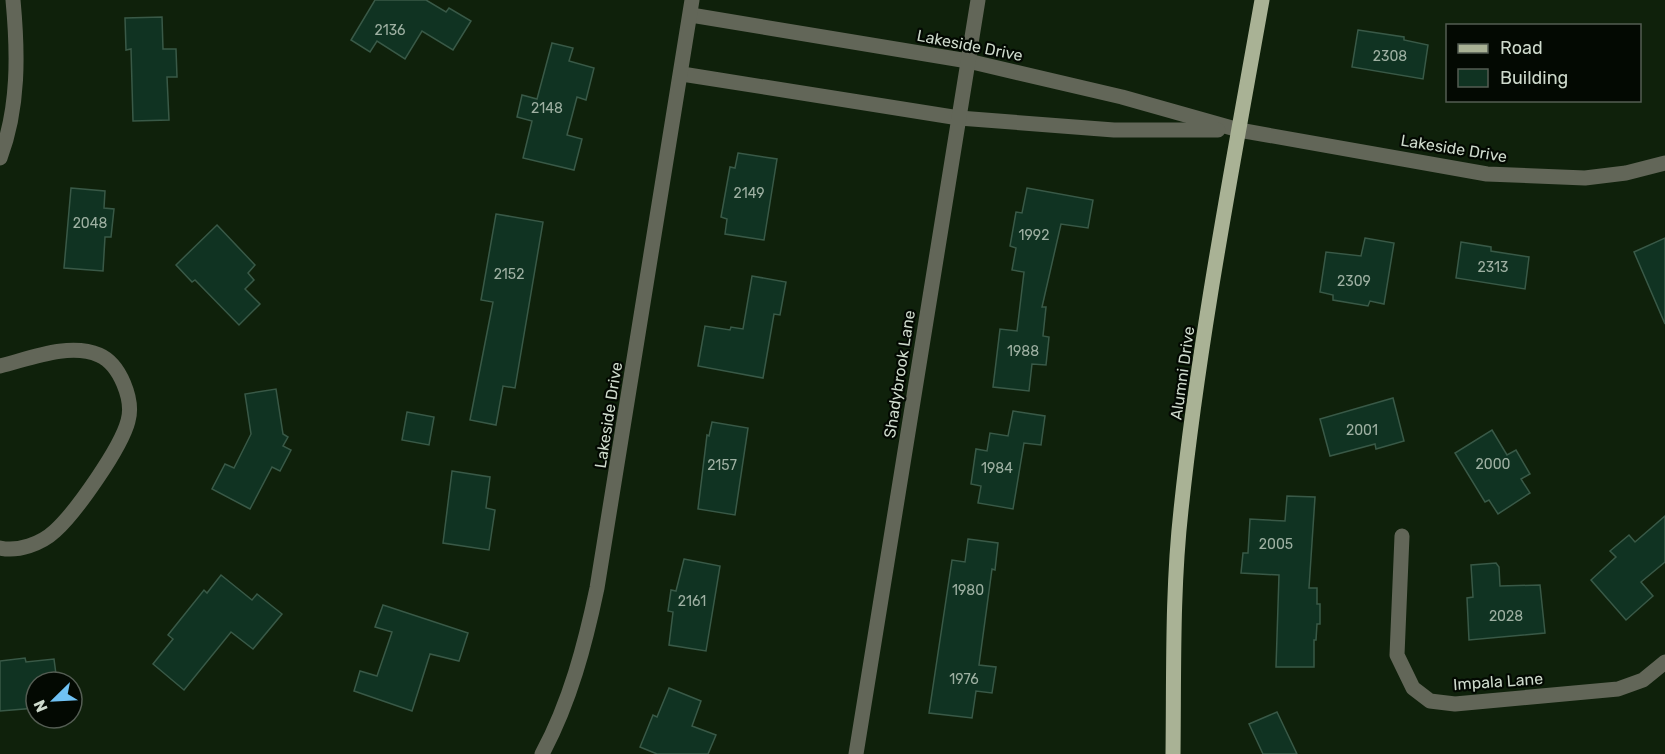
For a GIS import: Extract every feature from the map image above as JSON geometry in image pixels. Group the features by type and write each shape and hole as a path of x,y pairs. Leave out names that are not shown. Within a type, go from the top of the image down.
{"main road":[{"name":"Alumni Drive","path":"1173,754 1176,568 1181,510 1199,377 1262,0"}],"street":[{"path":"0,158 6,144 14,98 18,49 13,0"},
{"name":"Shadybrook Lane","path":"856,754 978,0"},
{"name":"Lakeside Drive","path":"542,754 554,732 573,683 597,588 692,8 968,61 1122,97 1239,130 1487,174 1585,178 1665,163"},
{"name":"Lakeside Drive","path":"682,74 959,118 1114,129 1239,130"},
{"path":"0,366 73,351 98,354 113,365 124,385 130,409 124,433 86,493 54,532 29,547 0,548"},
{"name":"Impala Lane","path":"1402,536 1397,655 1402,671 1413,688 1430,701 1455,704 1618,689 1643,681 1665,662"}],"building":[{"path":"375,0 426,0 446,12 449,8 471,21 453,50 422,31 405,59 377,41 370,52 351,40"},
{"path":"162,17 163,49 176,49 177,77 167,77 169,120 133,121 131,49 126,50 125,18"},
{"path":"1358,30 1404,37 1404,40 1428,45 1423,79 1352,67"},
{"path":"552,43 573,48 569,61 594,68 586,100 577,97 567,135 582,139 574,170 523,158 532,121 517,117 522,95 537,99"},
{"path":"738,153 777,159 764,240 725,234 727,219 721,217 730,167 735,168"},
{"path":"71,188 105,191 104,208 114,209 111,237 105,237 103,271 64,268"},
{"path":"1027,188 1093,200 1088,228 1061,224 1042,307 1046,307 1043,336 1049,337 1046,365 1032,364 1029,391 993,387 1000,329 1017,331 1024,272 1012,270 1016,248 1010,246 1016,212 1022,213"},
{"path":"496,214 543,222 515,388 503,386 496,425 470,420 493,302 481,300"},
{"path":"217,225 255,265 248,273 254,280 245,289 260,304 239,325 195,280 192,282 176,265"},
{"path":"1365,238 1394,243 1384,304 1370,301 1368,306 1333,300 1333,295 1320,292 1326,252 1361,256"},
{"path":"1665,238 1665,324 1634,252"},
{"path":"1461,242 1491,247 1491,251 1529,257 1525,289 1456,278"},
{"path":"752,276 786,282 780,315 774,314 763,378 698,366 705,326 730,330 731,327 743,329"},
{"path":"276,389 283,434 288,437 283,446 291,450 280,471 272,467 250,509 212,489 225,464 234,468 251,434 245,394"},
{"path":"1393,398 1404,441 1376,449 1375,444 1330,456 1320,419"},
{"path":"1013,411 1045,416 1041,445 1024,443 1013,509 978,503 981,486 971,484 976,449 987,451 990,433 1008,436"},
{"path":"407,412 434,417 429,445 402,440"},
{"path":"712,422 748,428 735,515 698,509 707,435 709,436"},
{"path":"1492,430 1507,455 1516,450 1530,474 1521,479 1530,493 1498,514 1489,500 1485,502 1455,453"},
{"path":"452,471 490,477 486,508 495,510 489,550 443,543"},
{"path":"1287,496 1315,497 1309,588 1317,588 1320,624 1317,624 1316,640 1314,640 1314,667 1276,667 1279,575 1241,573 1243,553 1248,553 1250,519 1285,521"},
{"path":"1665,516 1665,562 1641,582 1653,596 1626,620 1591,580 1616,557 1610,551 1629,535 1635,542"},
{"path":"968,539 998,543 995,570 992,569 979,665 996,667 992,693 976,691 972,718 929,713 952,560 965,562"},
{"path":"684,559 720,566 706,651 669,645 673,612 668,611 671,590 676,591"},
{"path":"1496,563 1499,567 1500,586 1540,585 1545,633 1469,640 1467,598 1473,597 1471,565"},
{"path":"221,575 252,600 257,594 282,614 253,649 231,632 184,690 153,664 173,639 168,635 204,590 207,593"},
{"path":"383,605 468,633 459,661 430,654 412,711 354,691 360,671 377,676 392,632 375,627"},
{"path":"25,658 26,662 54,659 55,670 24,670 24,709 0,711 0,661"},
{"path":"669,688 701,701 692,726 716,735 708,754 657,754 640,747 653,715 657,717"},
{"path":"1277,712 1297,754 1263,754 1249,724"}]}
